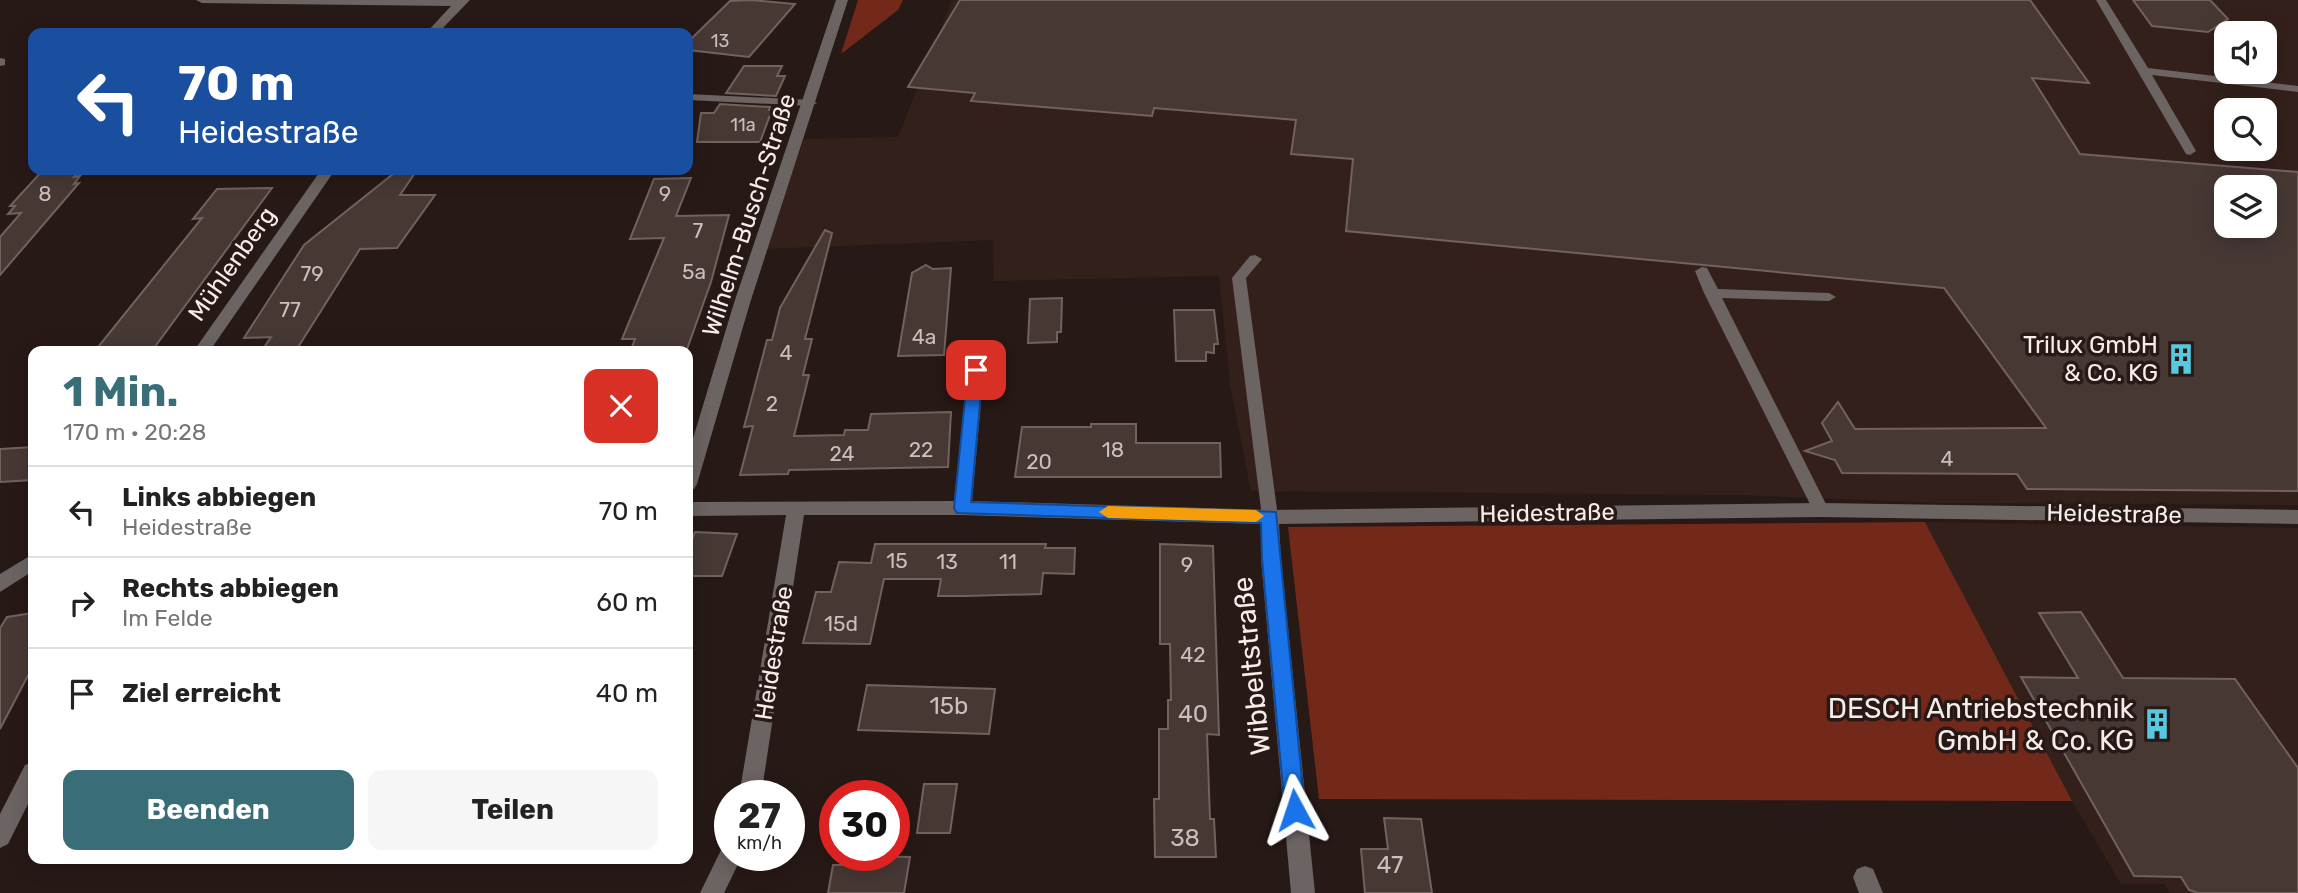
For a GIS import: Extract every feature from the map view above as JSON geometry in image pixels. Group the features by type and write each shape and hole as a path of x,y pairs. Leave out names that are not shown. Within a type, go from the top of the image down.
{"street":[{"path":"202,0 462,2"},
{"name":"Wilhelm-Busch-Straße","path":"693,467 742,303 811,103 842,0"},
{"path":"437,28 462,2"},
{"name":"Mühlenberg","path":"205,346 325,175"},
{"path":"962,508 976,370"},
{"name":"Heidestraße","path":"693,509 962,508 1270,517 1821,510 2298,517"},
{"name":"Heidestraße","path":"753,780 796,509"},
{"name":"Wibbeltstraße","path":"1270,517 1270,559 1303,893"},
{"path":"0,584 28,564"},
{"path":"0,837 28,782"},
{"path":"712,893 723,871"}],"lane":[{"path":"2101,0 2190,151"},
{"path":"2144,71 2298,89"},
{"path":"693,97 811,103"},
{"path":"1255,260 1239,278 1270,517"},
{"path":"1702,271 1821,510"},
{"path":"1711,293 1829,297"}],"shaded area":[{"path":"858,0 903,0 898,10 841,54"},
{"path":"952,0 2298,0 2298,505 1941,503 1739,495 1251,491 1230,384 1219,276 994,281 993,240 764,249 804,139 898,137"},
{"path":"1925,522 2298,528 2298,893 2170,893 2164,884 2121,884 2072,801"},
{"path":"1925,522 2072,801 1319,799 1288,527"}],"building":[{"path":"960,0 2030,0 2089,83 2032,78 2080,154 2298,172 2298,491 2027,489 2017,474 1842,473 1835,460 1805,451 1832,441 1822,423 1838,402 1855,429 2046,428 1944,288 1346,231 1353,159 1291,154 1296,120 1154,108 1152,116 971,101 975,93 908,87"},
{"path":"2133,0 2210,0 2228,19 2214,21 2214,28 2208,32 2152,26"},
{"path":"730,1 795,4 749,57 693,51 693,37"},
{"path":"744,66 782,66 777,76 785,76 776,96 726,93"},
{"path":"720,104 770,107 769,110 772,110 760,142 697,142 701,113 714,113"},
{"path":"38,175 80,176 74,184 79,183 0,275 0,237 21,213 8,214 15,206 10,206"},
{"path":"392,175 414,175 400,195 435,195 397,248 360,249 299,346 265,346 271,337 244,338 304,245"},
{"path":"691,178 676,216 729,215 711,282 688,346 632,346 635,339 622,339 664,238 630,239 654,179"},
{"path":"272,188 155,346 99,346 202,218 193,219 217,189"},
{"path":"825,230 832,233 805,339 812,339 803,375 809,375 794,436 844,435 845,430 868,430 871,414 951,412 948,467 789,470 788,474 740,475 753,426 744,427 767,340 772,340 780,308"},
{"path":"926,265 933,269 951,268 944,355 898,356 912,273"},
{"path":"1062,298 1061,332 1057,332 1057,342 1028,343 1030,299"},
{"path":"1174,310 1214,310 1218,344 1214,344 1214,353 1206,352 1206,361 1176,361"},
{"path":"1091,424 1136,424 1136,443 1220,443 1221,477 1015,477 1022,427 1091,427"},
{"path":"28,447 28,480 0,482 0,449"},
{"path":"695,532 737,534 722,576 693,576"},
{"path":"875,544 1046,544 1045,548 1075,548 1074,574 1043,573 1041,594 938,596 941,579 884,579 870,644 803,643 816,592 831,592 839,562 871,563"},
{"path":"1160,544 1213,546 1219,735 1207,734 1210,819 1214,819 1216,857 1155,857 1154,799 1159,799 1159,729 1168,729 1168,700 1171,700 1170,644 1160,644"},
{"name":"DESCH Antriebstechnik GmbH & Co. KG","path":"2081,612 2123,678 2235,679 2298,768 2298,893 2198,893 2189,890 2181,877 2134,876 2021,677 2078,678 2039,613"},
{"path":"28,614 28,676 0,729 0,628 7,617"},
{"path":"867,685 995,689 989,734 858,730"},
{"path":"924,784 957,784 950,833 917,833"},
{"path":"1384,818 1421,819 1432,893 1365,893 1361,849 1388,849"},
{"path":"832,871 908,871 904,893 828,893"}],"slow traffic":[{"path":"1108,512 1256,516"}],"place":[{"name":"Trilux GmbH & Co. KG","path":"2181,359"},
{"name":"DESCH Antriebstechnik GmbH & Co. KG","path":"2157,724"}],"route":[{"path":"976,370 962,508 1270,517 1270,559 1295,810"}]}
